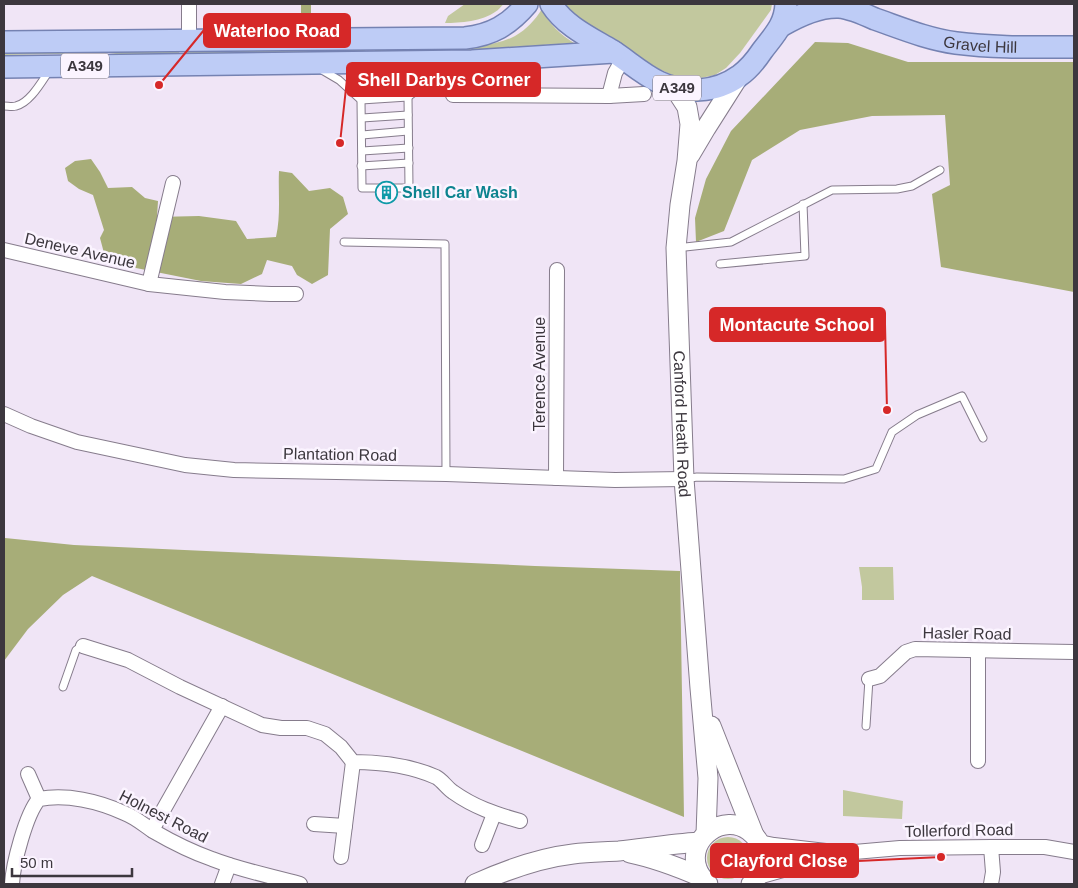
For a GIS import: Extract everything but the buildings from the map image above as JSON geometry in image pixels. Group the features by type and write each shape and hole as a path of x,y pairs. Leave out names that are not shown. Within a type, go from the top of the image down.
{"main road":[{"name":"A349","path":"4,42 465,38 477,37 501,28 518,15 527,4"},
{"name":"A349","path":"551,4 557,13 573,27 658,82 694,90 710,89 724,85 739,76 752,64 781,26 786,4"},
{"name":"Gravel Hill","path":"864,4 888,23"},
{"name":"Gravel Hill","path":"781,26 797,17 822,8 840,7 888,23 913,34 954,43 1074,47"},
{"name":"A349","path":"4,67 456,61 618,55"},
{"name":"Canford Heath Road","path":"686,161 739,76"},
{"name":"Canford Heath Road","path":"674,87 687,107 690,124 676,248 684,479 708,778 702,838 696,851 695,860 697,869 704,881"},
{"name":"Canford Heath Road","path":"700,688 709,722 762,850 762,869 753,882"},
{"path":"475,884 499,873 533,862 572,854 619,851 702,838 714,828 725,824 745,828 756,838"},
{"path":"619,851 645,856 675,866 704,881"}],"street":[{"path":"189,4 189,41"},
{"path":"609,96 618,55"},
{"path":"453,95 609,96 644,94"},
{"name":"Deneve Avenue","path":"149,284 173,183"},
{"name":"Deneve Avenue","path":"4,250 149,284 225,292 296,294"},
{"name":"Terence Avenue","path":"556,478 557,270"},
{"name":"Plantation Road","path":"4,414 31,426 77,442 185,465 234,470 446,474 615,480 684,479"},
{"path":"83,646 128,660 180,687 262,725 281,728 307,728 325,734 341,747 353,762 341,857"},
{"name":"Hasler Road","path":"869,679 880,676 906,652 915,649 1074,652"},
{"path":"978,651 978,761"},
{"path":"152,830 222,706"},
{"path":"353,762 377,762 408,767 438,778 452,792 472,804 494,814 520,821"},
{"path":"12,884 20,843 33,806 39,799 28,774"},
{"name":"Holnest Road","path":"39,799 64,796 93,802 125,813 175,844 211,859 300,884"},
{"path":"482,845 494,814"},
{"path":"314,824 345,826"},
{"name":"Tollerford Road","path":"756,838 774,845 844,853 900,848 991,847 1044,847 1074,852"},
{"path":"991,847 993,872 991,884"},
{"name":"Tollerford Road","path":"753,882 844,853"},
{"path":"222,884 229,865"}],"lane":[{"path":"310,63 339,80 362,100 408,97 456,61"},
{"path":"4,106 17,106 25,102 36,91 52,66"},
{"path":"362,100 362,188 409,188 408,97"},
{"path":"362,118 408,115"},
{"path":"362,135 408,131"},
{"path":"362,151 409,148"},
{"path":"362,166 408,163"},
{"path":"676,248 730,242 832,190 897,189 912,186 940,170"},
{"path":"720,264 805,256 803,204"},
{"path":"344,242 446,244 446,474"},
{"path":"684,479 697,477 844,479 876,469 892,432 917,415 962,396 983,438"},
{"path":"63,687 76,650 83,646"},
{"path":"866,726 869,679"}],"green space":[{"path":"301,4 311,4 311,22 301,22"},
{"path":"465,4 504,4 484,18 445,23 448,16"},
{"path":"563,4 772,4 771,10 740,53 726,68 715,75 701,78 679,78 659,69 583,24"},
{"path":"542,9 556,29 574,43 375,56 375,47 466,47 497,43 515,36 523,30 534,21"},
{"path":"815,42 848,43 908,62 1074,62 1074,292 941,267 932,194 950,185 945,115 872,116 800,130 752,160 724,231 696,242 695,218 706,179 731,131"},
{"path":"365,50 364,58 187,60 187,51"},
{"path":"179,51 180,60 109,53 4,55 4,52"},
{"path":"91,159 108,188 132,187 145,198 158,201 157,217 199,216 236,221 247,239 276,237 279,212 279,171 292,173 309,191 330,188 343,197 348,214 330,229 328,275 312,284 297,275 292,266 267,260 262,274 241,284 201,281 121,265 104,253 100,238 104,230 93,195 79,189 68,181 65,168 75,161"},
{"path":"5,538 74,545 680,571 684,817 92,576 63,595 28,629 4,661"},
{"path":"859,567 893,567 894,600 862,600"},
{"path":"843,790 903,801 902,819 843,816"},
{"path":"728,837 743,843 749,858 743,873 728,879 713,873 707,858 713,843"}],"place":[{"name":"Waterloo Road","path":"159,85"},
{"name":"Shell Darbys Corner","path":"340,143"},
{"name":"Shell Car Wash","path":"386,192"},
{"name":"Montacute School","path":"887,410"},
{"name":"Clayford Close","path":"941,857"}]}
